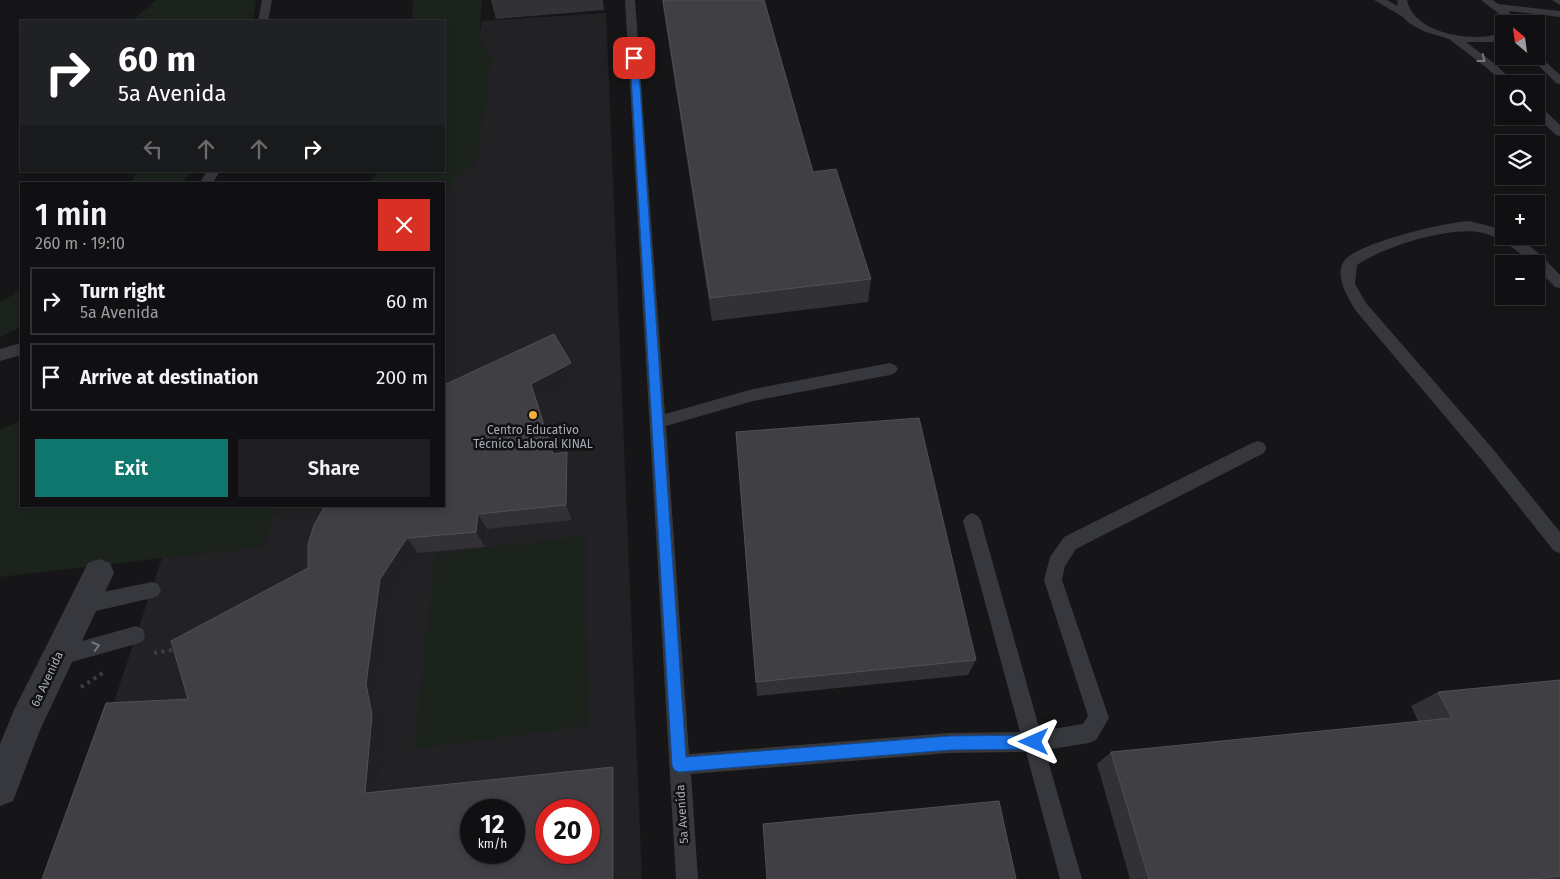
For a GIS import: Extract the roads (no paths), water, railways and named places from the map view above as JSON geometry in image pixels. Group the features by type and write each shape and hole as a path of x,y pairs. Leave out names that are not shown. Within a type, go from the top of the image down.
{"street":[{"name":"6a Avenida","path":"0,788 26,722 99,573"}],"lane":[{"path":"263,20 266,0"},
{"name":"5a Avenida","path":"630,0 687,879"},
{"path":"1379,0 1433,31 1471,40 1488,40 1495,37"},
{"path":"1402,0 1406,14"},
{"path":"1486,0 1507,15"},
{"path":"1498,7 1530,5 1560,14"},
{"path":"1452,37 1500,75"},
{"path":"1543,65 1560,81"},
{"path":"1545,118 1560,132"},
{"path":"1560,283 1529,253 1512,240 1483,228 1468,226 1451,227 1422,234 1359,256 1350,263 1348,284 1361,307 1487,454 1560,545"},
{"path":"0,355 20,348"},
{"path":"658,422 754,395 890,369"},
{"path":"679,765 950,743 1034,742 1089,734 1098,718 1053,580 1056,562 1070,543 1258,448"},
{"path":"972,521 1071,879"},
{"path":"83,605 152,590"},
{"path":"57,658 136,635"}],"place":[{"name":"Centro Educativo Técnico Laboral KINAL","path":"533,415"}]}
